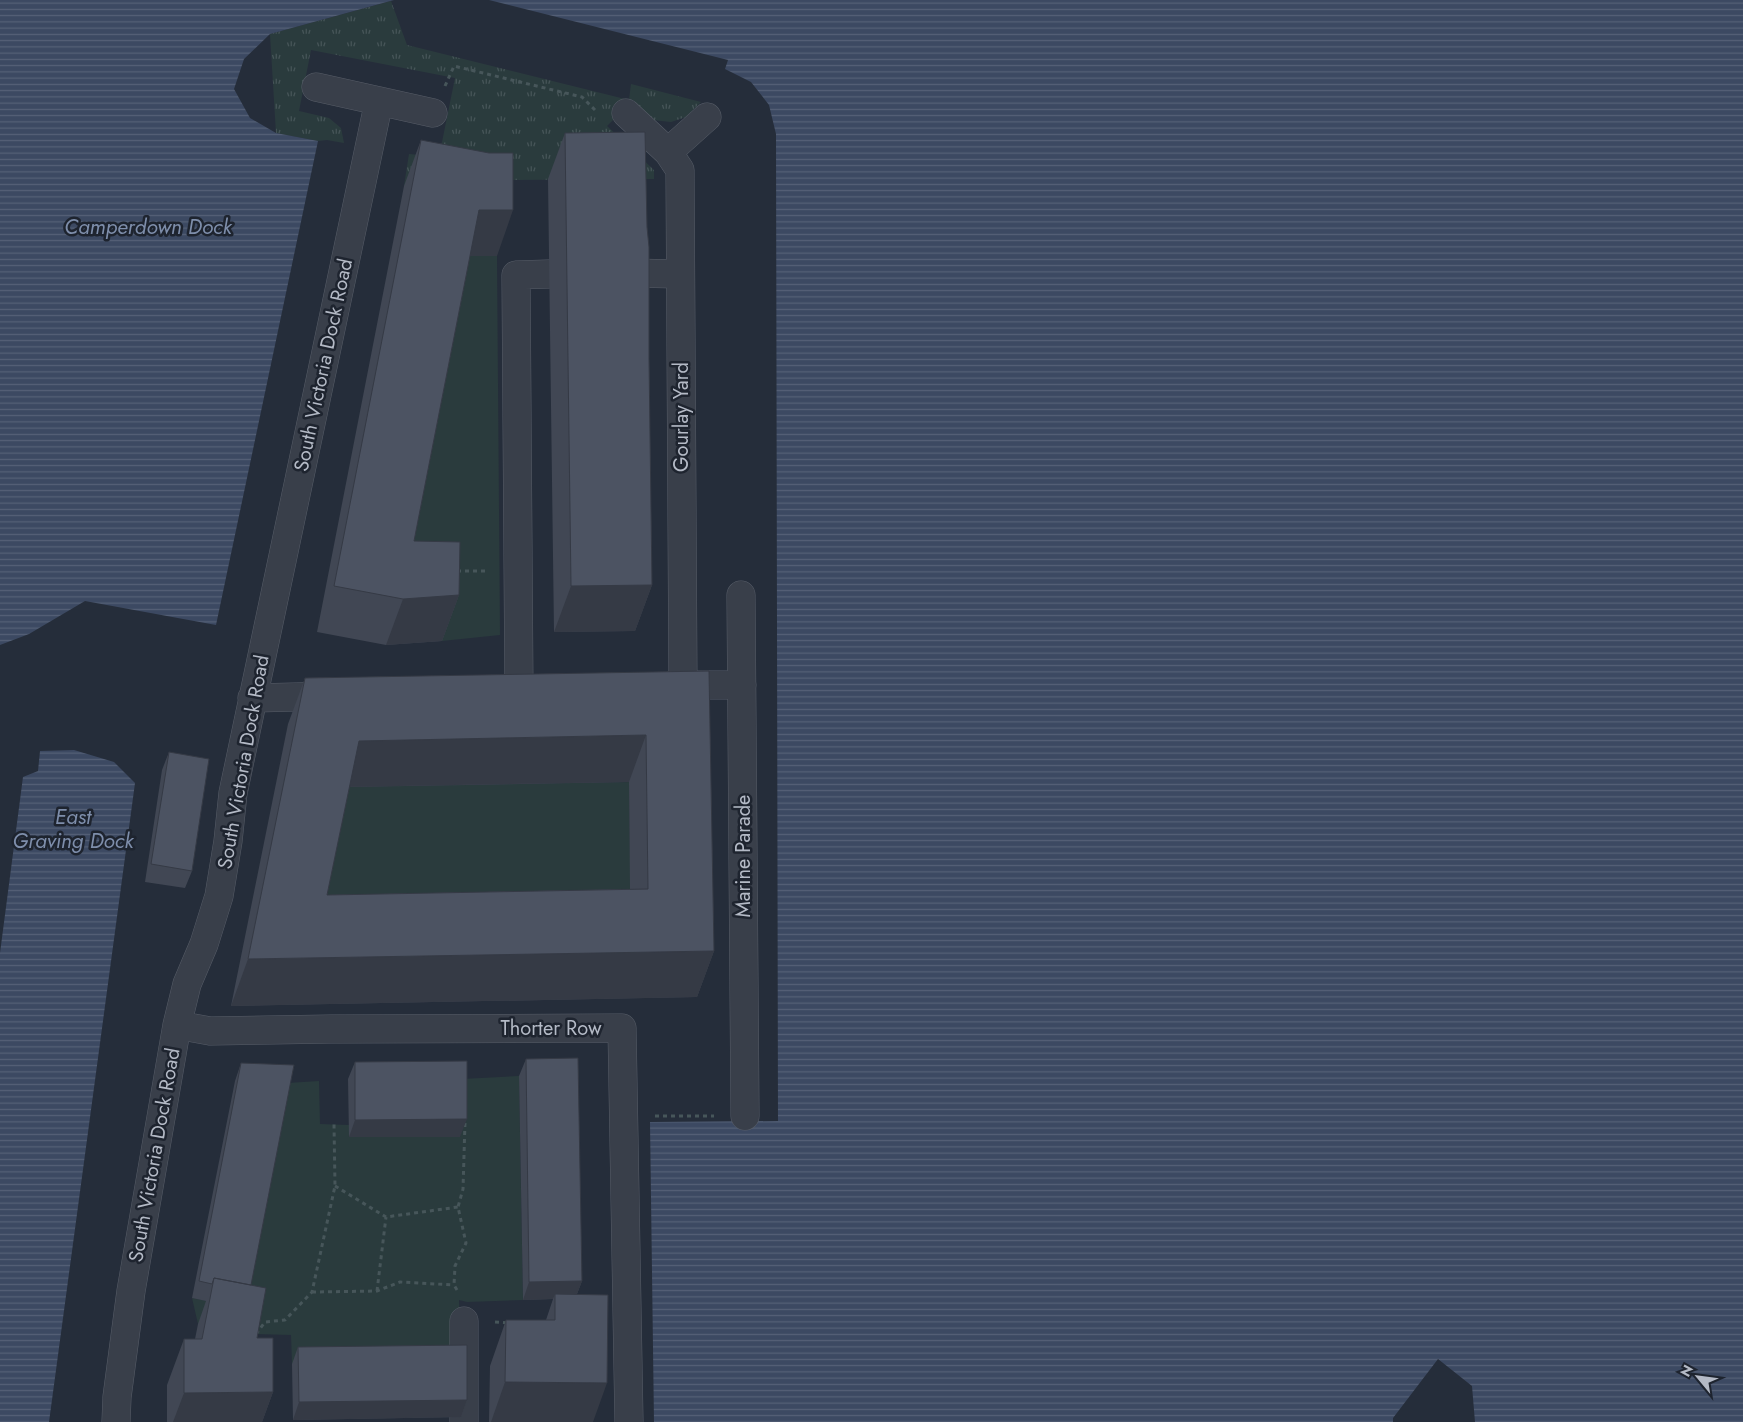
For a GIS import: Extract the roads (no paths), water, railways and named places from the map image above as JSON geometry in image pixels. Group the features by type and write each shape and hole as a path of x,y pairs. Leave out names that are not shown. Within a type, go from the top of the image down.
{"street":[{"path":"316,87 433,113"},
{"name":"South Victoria Dock Road","path":"116,1422 117,1397 131,1291 177,1025 187,984 204,944 219,896 233,793 252,698 379,101"},
{"name":"Gourlay Yard","path":"626,113 668,152 680,170 683,685"},
{"path":"668,152 708,116"},
{"path":"630,273 680,274"},
{"path":"519,692 516,274 549,274"},
{"name":"Marine Parade","path":"741,595 745,1116"},
{"path":"644,686 742,685"},
{"path":"492,693 548,691"},
{"path":"252,698 362,696"},
{"name":"Thorter Row","path":"177,1025 210,1031 622,1028 629,1422"},
{"path":"464,1321 464,1422"}],"water":[{"name":"Camperdown Dock","path":"0,0 394,0 270,34 244,59 234,89 250,118 276,133 318,141 216,625 85,601 29,634 0,645"},
{"path":"489,0 1743,0 1743,1422 1475,1422 1472,1386 1438,1359 1393,1418 1393,1422 654,1422 650,1122 778,1121 776,134 769,105 751,82 725,69 728,60"},
{"name":"East Graving Dock","path":"74,750 114,762 135,783 49,1422 0,1422 0,953 23,777 38,771 40,751"}]}
